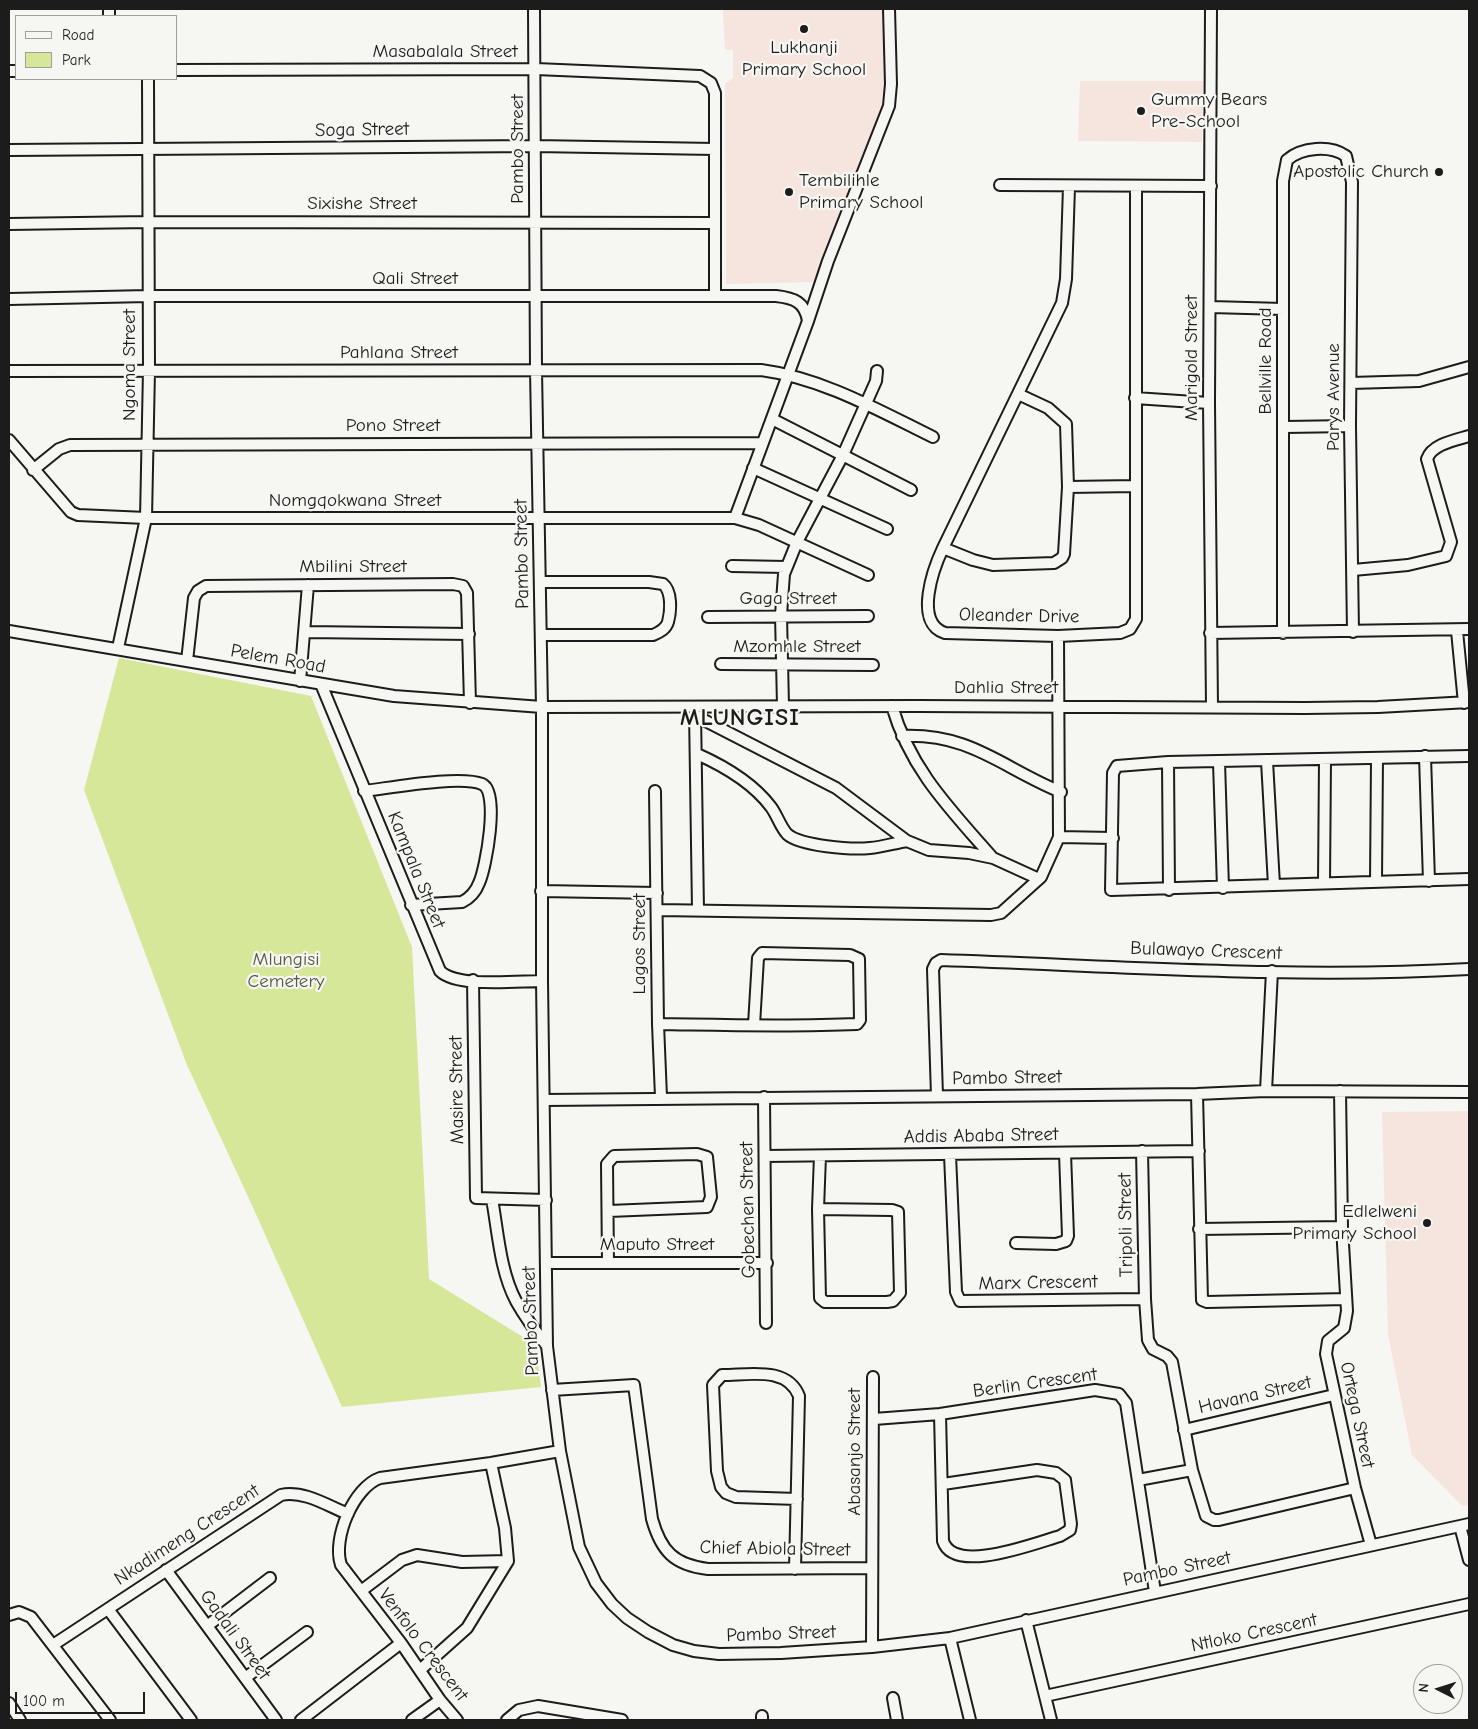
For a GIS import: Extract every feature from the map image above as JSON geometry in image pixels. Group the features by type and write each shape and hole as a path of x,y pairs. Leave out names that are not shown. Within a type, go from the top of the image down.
{"street":[{"name":"Pambo Street","path":"534,9 536,69 536,370 542,707 541,891 547,1346 560,1452 579,1547 588,1569 612,1604 637,1626 673,1644 694,1651 719,1654 872,1647 950,1638 1465,1525"},
{"path":"735,518 808,321 828,261 889,106 891,84 889,9"},
{"name":"Marigold Street","path":"1211,9 1211,307 1209,403 1212,707"},
{"name":"Masabalala Street","path":"178,70 536,69 693,75 712,83 715,93 715,149"},
{"name":"Ngoma Street","path":"118,648 146,518 149,370 148,80"},
{"name":"Soga Street","path":"9,150 535,146 715,149"},
{"path":"715,149 715,295"},
{"name":"Bellville Road","path":"1283,633 1283,181 1287,160 1300,151 1330,150 1342,153 1349,162"},
{"name":"Parys Avenue","path":"1349,162 1352,182 1350,426 1353,632"},
{"path":"1000,185 1069,187 1211,186"},
{"name":"Oleander Drive","path":"1069,187 1064,294 1059,310 932,572 928,597 932,622 939,631 1058,636 1120,633 1133,626 1136,619 1136,186"},
{"name":"Sixishe Street","path":"9,224 536,221 715,223"},
{"name":"Qali Street","path":"9,299 148,296 536,297 715,295 790,298 804,307 808,321"},
{"path":"1211,307 1283,309"},
{"name":"Pahlana Street","path":"9,371 761,370 788,373 865,404 933,437"},
{"path":"783,706 782,615 786,568 843,455 876,381 877,371"},
{"path":"1351,383 1419,381 1468,371"},
{"path":"943,548 973,560 993,565 1054,563 1064,554 1068,486 1066,424 1048,408 1018,394"},
{"path":"1136,398 1209,403"},
{"path":"772,419 912,490"},
{"path":"1284,428 1350,426"},
{"path":"1353,570 1408,564 1446,556 1451,548 1451,542 1427,459 1429,454 1438,446 1469,436"},
{"name":"Nomgqokwana Street","path":"9,440 33,470 74,514 146,518 735,518 752,522 868,575"},
{"name":"Pono Street","path":"33,470 66,446 148,444 762,444"},
{"path":"753,468 822,497 887,529"},
{"path":"1068,486 1136,486"},
{"path":"732,566 786,568"},
{"path":"540,582 649,582 663,584 670,594 668,622 661,632 654,635 541,635"},
{"name":"Mbilini Street","path":"187,661 194,598 202,588 210,585 459,585 466,589 467,593 470,703"},
{"path":"300,681 306,632 308,585"},
{"name":"Gaga Street","path":"708,616 868,616"},
{"path":"1210,633 1457,631 1469,629"},
{"name":"Pelem Road","path":"9,631 394,696 542,707"},
{"path":"1457,631 1467,702"},
{"path":"306,632 469,634"},
{"path":"658,910 997,914 1020,898 1039,879 1052,858 1059,837 1060,706 1058,636"},
{"name":"Mzomhle Street","path":"721,664 873,665"},
{"name":"Kampala Street","path":"321,684 410,905 440,971 450,978 542,981"},
{"name":"Dahlia Street","path":"542,707 696,711 783,706 1378,707 1467,702"},
{"path":"892,706 902,736 916,765 932,787 993,858"},
{"path":"698,910 696,711 836,788 907,841 929,850 968,853 993,858 1039,879"},
{"path":"902,736 929,736 968,745 1060,792"},
{"path":"696,754 714,761 758,792 770,805 786,832 795,839 828,846 864,849 907,841"},
{"path":"1425,756 1429,881"},
{"path":"1469,756 1122,764 1115,768 1112,773 1113,838 1111,890 1168,890 1469,879"},
{"path":"1376,882 1377,758"},
{"path":"1324,883 1325,760"},
{"path":"1267,761 1274,885"},
{"path":"1168,762 1168,890"},
{"path":"1219,762 1223,888"},
{"path":"364,790 438,782 474,782 482,784 488,789 492,805 491,816 483,870 477,888 468,898 458,903 410,905"},
{"name":"Lagos Street","path":"656,791 658,1024 662,1097"},
{"path":"1059,837 1113,838"},
{"path":"541,891 657,893"},
{"path":"658,1024 754,1026 857,1024 860,1020 860,960 850,955 762,953 758,958 754,1026"},
{"name":"Bulawayo Crescent","path":"937,1096 933,969 936,963 941,960 1272,971 1402,972 1469,969"},
{"path":"1266,1091 1272,971"},
{"name":"Masire Street","path":"473,980 476,1198 492,1199"},
{"name":"Pambo Street","path":"545,1100 764,1096 1197,1094 1266,1091 1469,1092"},
{"path":"1197,1094 1200,1298 1204,1302 1346,1299 1342,1227 1340,1091"},
{"name":"Gobechen Street","path":"764,1096 767,1263 766,1323"},
{"name":"Tripoli Street","path":"1142,1151 1145,1299 1149,1343 1172,1362 1192,1470 1206,1516 1214,1520 1355,1488"},
{"name":"Addis Ababa Street","path":"765,1156 1199,1151"},
{"path":"1016,1243 1056,1244 1066,1240 1068,1236 1064,1153"},
{"path":"608,1262 609,1211 607,1164 611,1158 697,1154 707,1157 711,1197 707,1207 609,1211"},
{"name":"Marx Crescent","path":"950,1154 956,1292 958,1299 964,1301 1145,1299"},
{"path":"818,1209 892,1210 898,1212 900,1293 897,1298 887,1302 822,1300 820,1298 818,1209 820,1156"},
{"path":"546,1200 492,1199 503,1260 513,1294 529,1322 547,1346"},
{"path":"1200,1229 1342,1227"},
{"name":"Maputo Street","path":"546,1263 767,1263"},
{"name":"Ortega Street","path":"1346,1299 1346,1322 1344,1328 1332,1336 1327,1344 1326,1354 1355,1488 1371,1545"},
{"path":"795,1569 797,1499 799,1396 796,1388 786,1378 778,1376 722,1375 718,1377 713,1385 717,1471 721,1487 726,1493 736,1497 797,1499"},
{"name":"Abasanjo Street","path":"872,1647 873,1378"},
{"name":"Chief Abiola Street","path":"552,1390 634,1385 652,1519 657,1536 673,1558 682,1563 708,1569 871,1568"},
{"name":"Berlin Crescent","path":"874,1419 940,1414 1095,1390 1115,1392 1126,1402 1155,1592"},
{"name":"Havana Street","path":"1184,1430 1334,1395"},
{"path":"940,1414 943,1541 946,1550 955,1555 976,1557 1011,1550 1060,1536 1070,1530 1072,1524 1065,1480 1056,1473 1037,1470 943,1484"},
{"name":"Venfolo Crescent","path":"457,1720 440,1700 401,1643 342,1565 338,1554 339,1543 348,1514 363,1488 368,1483 380,1478 560,1452"},
{"path":"420,1670 467,1628 508,1562 505,1528 491,1463"},
{"path":"1138,1480 1192,1470"},
{"name":"Nkadimeng Crescent","path":"53,1645 281,1495 293,1493 348,1514"},
{"path":"1465,1525 1469,1560"},
{"path":"360,1591 402,1560 417,1554 462,1562 508,1562"},
{"name":"Gadali Street","path":"166,1570 276,1720"},
{"path":"207,1626 270,1578"},
{"name":"Ntloko Crescent","path":"1045,1696 1469,1604"},
{"path":"108,1609 191,1720"},
{"path":"9,1614 19,1612 27,1614 110,1720"},
{"path":"1026,1620 1051,1720"},
{"path":"245,1678 307,1632"},
{"path":"950,1638 970,1720"},
{"path":"301,1720 401,1643"},
{"path":"893,1698 897,1720"},
{"path":"412,1720 440,1700"},
{"path":"9,1703 20,1720"},
{"path":"507,1720 519,1710 538,1706 622,1720"}],"shaded area":[{"name":"Tembilihle Primary School","path":"723,9 882,9 886,102 818,282 726,284 725,84 733,78 733,50 725,50"},
{"name":"Gummy Bears Pre-School","path":"1080,81 1203,81 1202,142 1078,141"},
{"name":"Edlelweni Primary School","path":"1469,1111 1469,1505 1462,1506 1412,1455 1388,1334 1382,1112"}],"green space":[{"name":"Mlungisi Cemetery","path":"119,658 311,696 412,947 429,1279 536,1345 541,1387 342,1407 187,1065 84,790"}],"place":[{"name":"Lukhanji Primary School","path":"804,29"},
{"name":"Gummy Bears Pre-School","path":"1141,111"},
{"name":"Apostolic Church","path":"1439,172"},
{"name":"Tembilihle Primary School","path":"789,192"},
{"name":"Edlelweni Primary School","path":"1427,1223"}],"district":[{"name":"MLUNGISI","path":"740,718"}]}
